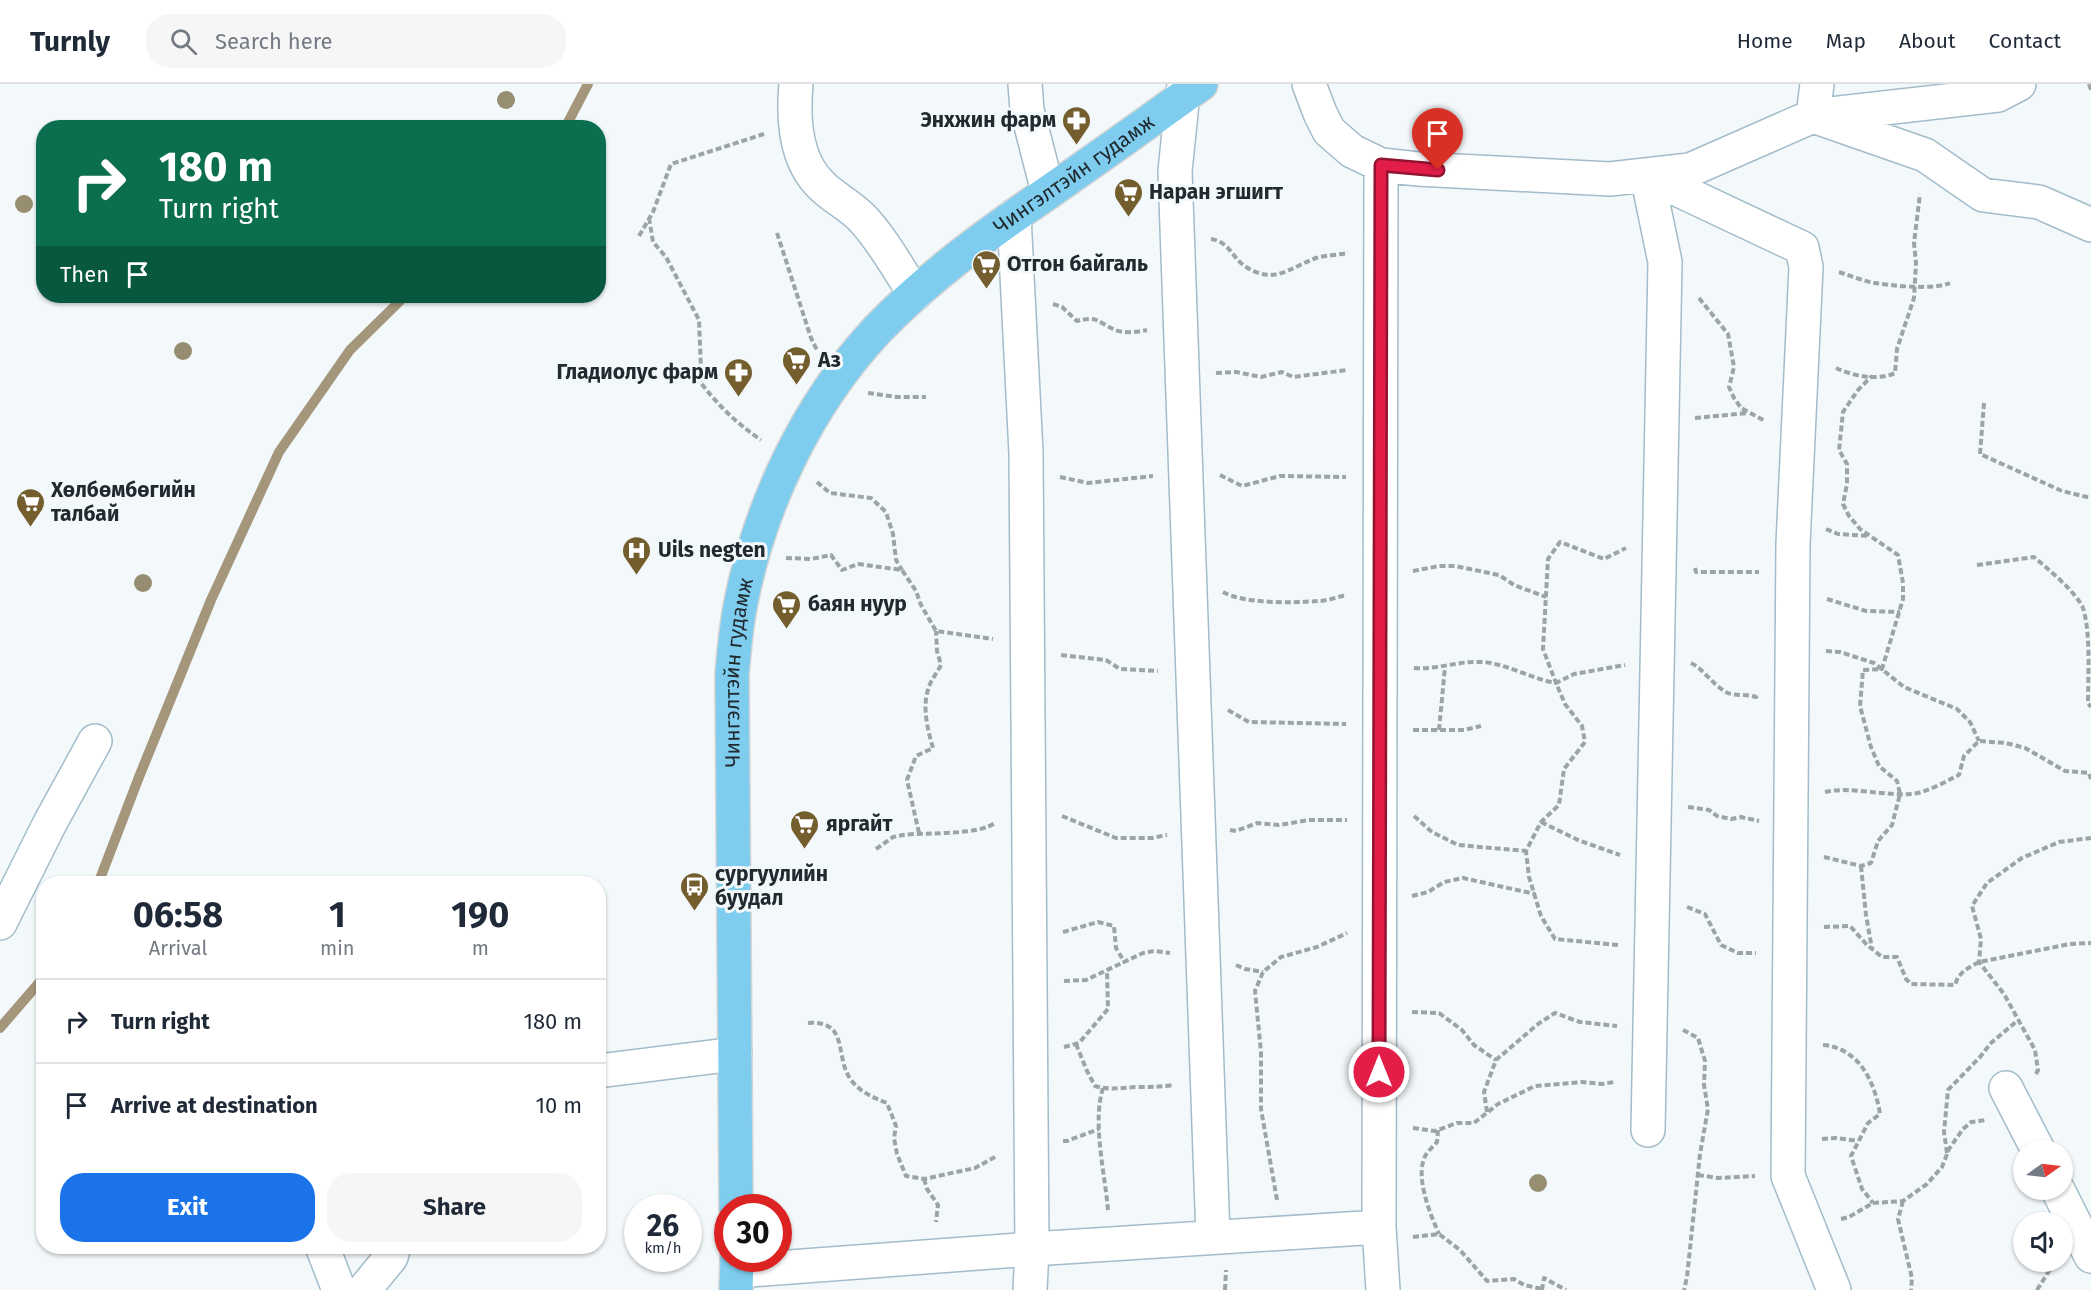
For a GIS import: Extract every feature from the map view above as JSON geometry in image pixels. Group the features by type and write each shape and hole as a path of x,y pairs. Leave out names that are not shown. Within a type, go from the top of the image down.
{"main road":[{"name":"Чингэлтэйн гудамж","path":"736,1194 732,674 740,605 752,559 765,516 789,457 836,382 876,332 915,294 1014,216 1190,88"}],"street":[{"path":"796,84 800,148 814,178 865,221 915,294"},
{"path":"1025,84 1027,110 1048,192"},
{"path":"1308,84 1329,130 1352,151 1381,165 1610,179 1690,170 1813,116 1998,95 2019,84"},
{"path":"1813,116 1817,84"},
{"path":"1190,88 1175,171 1213,1237"},
{"path":"1813,116 1926,155 1983,195 2039,202 2091,225"},
{"path":"1381,165 1379,1232 1383,1290"},
{"path":"1647,175 1665,262 1647,1130"},
{"path":"1647,175 1802,248 1806,273 1794,517 1788,1176 1834,1290"},
{"path":"1014,216 1026,472 1031,1043 1032,1249 1030,1290"},
{"path":"0,923 50,823 95,741"},
{"path":"606,1070 735,1054"},
{"path":"2012,1099 2033,1140"},
{"path":"2063,1200 2091,1256"},
{"path":"737,1273 1213,1237 1282,1233 1379,1232"},
{"path":"325,1254 339,1290"},
{"path":"363,1290 392,1254"}],"path":[{"path":"2089,84 2091,90"},
{"path":"639,236 650,218 671,164 713,149 797,125"},
{"path":"1803,352 1840,370 1863,376 1887,377 1896,373 1897,349 1916,285 1914,243 1917,206 1923,183 1935,161"},
{"path":"650,218 653,242 666,257 699,320 700,382 721,408 738,424 789,457 830,493 871,498 886,512 893,534 896,560 916,591 936,631 937,651 941,664 927,691 929,732 933,748 916,756 907,780 919,833"},
{"path":"1177,232 1221,241 1245,267 1267,276 1278,276 1318,258 1350,253 1381,261"},
{"path":"777,233 811,338 836,382 872,394 906,398 926,396"},
{"path":"1665,262 1682,272 1694,293 1728,334 1734,368 1729,387 1734,399 1742,408 1773,425 1798,432"},
{"path":"1806,273 1825,268 1875,283 1916,285 1950,283"},
{"path":"1090,318 1103,321 1114,330 1134,332 1180,327"},
{"path":"1182,374 1236,372 1260,376 1282,372 1293,377 1346,370 1381,370"},
{"path":"1872,376 1858,390 1843,412 1839,450 1847,464 1847,484 1843,504 1849,516 1860,529 1898,555 1903,583 1903,599 1882,669"},
{"path":"1984,403 1980,454 2061,491 2091,498"},
{"path":"1662,421 1678,423 1694,418 1749,412"},
{"path":"1026,472 1089,483 1113,480"},
{"path":"1186,473 1217,474 1242,486 1280,476 1381,476"},
{"path":"1794,517 1838,534 1869,536"},
{"path":"1651,945 1555,939 1541,916 1529,877 1526,851 1542,822 1559,805 1564,769 1585,742 1582,726 1565,704 1543,648 1548,559 1560,542 1604,559 1626,548 1639,528 1660,519"},
{"path":"752,559 811,559 831,555 842,570 858,564 902,570"},
{"path":"1977,565 2034,557 2056,576 2082,606 2088,633 2088,703 2091,706"},
{"path":"1380,590 1400,575 1439,566 1455,566 1499,576 1546,597"},
{"path":"1696,572 1780,571 1793,582 1835,602 1866,611 1899,612"},
{"path":"1189,573 1231,597 1270,601 1312,601"},
{"path":"936,631 993,639 1028,652 1106,660 1120,669"},
{"path":"1792,650 1814,648 1840,652 1874,663 1904,687 1957,709 1970,722 1979,741"},
{"path":"1432,667 1480,662 1520,672 1541,681 1556,683 1574,674 1657,659"},
{"path":"1439,730 1445,667"},
{"path":"1791,857 1826,857 1861,866 1871,863 1878,841 1892,825 1900,794 1897,781 1880,766 1871,747 1860,706 1863,670 1882,669"},
{"path":"1193,673 1231,712 1249,722 1380,724 1400,734 1411,730 1464,730 1481,726"},
{"path":"1791,801 1830,791 1900,794 1924,791 1959,775 1964,756 1979,741 2006,743 2025,748 2065,771 2089,773 2091,779"},
{"path":"1654,806 1694,807 1710,810 1717,816 1731,819"},
{"path":"1198,833 1221,828 1236,831 1257,823 1279,825 1309,820 1360,819 1380,815"},
{"path":"876,849 893,837 919,833 966,831 991,826 999,819 1029,816 1065,816 1116,838 1134,838"},
{"path":"1542,822 1578,840 1622,856 1638,868 1653,892 1664,892 1705,914 1721,945 1738,953"},
{"path":"1432,832 1458,845 1526,851"},
{"path":"2012,1099 2038,1070 2035,1050 2004,994 1979,962 1981,939 1972,906 1988,883 2022,858 2059,842 2091,838"},
{"path":"1861,866 1872,949"},
{"path":"1428,892 1444,882 1463,878 1535,894"},
{"path":"1790,918 1826,927 1850,926 1882,957 1897,957 1906,979 1911,984 1955,985 1958,977 1965,970 1979,962 2070,944 2091,943"},
{"path":"1030,933 1050,935 1098,922 1114,926 1116,948 1125,963"},
{"path":"1282,1233 1261,1109 1261,1052 1255,991 1263,972 1281,957 1317,947 1351,931 1379,938"},
{"path":"1030,982 1086,980 1143,953 1154,951 1167,954 1186,948 1202,948"},
{"path":"1031,1043 1049,1047 1064,1047 1079,1043 1108,1009 1107,971"},
{"path":"1428,1012 1438,1013 1462,1030 1474,1045 1496,1060"},
{"path":"1487,1112 1484,1092 1496,1060 1538,1024 1555,1013 1580,1022 1600,1025 1619,1026 1650,1021 1687,1032 1698,1038 1705,1061 1704,1085 1708,1109 1684,1290"},
{"path":"1947,1154 1944,1132 1948,1090 1980,1058 1991,1043 2017,1021"},
{"path":"808,1023 819,1022 830,1026 836,1032 850,1079 870,1097 887,1103 896,1126 894,1138 897,1155 906,1176 924,1179 975,1168 994,1159 1007,1144 1031,1137"},
{"path":"1790,1047 1802,1043 1833,1046 1844,1050 1865,1070 1875,1092 1880,1114 1868,1123 1851,1156 1862,1189 1874,1203"},
{"path":"1076,1044 1095,1086 1120,1090 1207,1082"},
{"path":"1379,1115 1404,1126 1420,1130 1438,1130 1457,1123 1474,1123 1498,1104 1535,1086 1582,1082 1602,1084 1620,1081 1648,1081"},
{"path":"1103,1088 1098,1103 1098,1119 1108,1201 1110,1244"},
{"path":"1808,1226 1849,1217 1874,1203 1904,1201 1927,1184 1942,1167 1947,1154 1964,1129"},
{"path":"1438,1130 1437,1142 1426,1154 1422,1168 1426,1199 1439,1234 1460,1250 1487,1281 1514,1279 1524,1285 1542,1289 1544,1278 1566,1290"},
{"path":"1698,1175 1718,1178 1788,1176"},
{"path":"924,1179 927,1189 938,1205 935,1228 926,1257"},
{"path":"1904,1201 1898,1219 1912,1278 1911,1290"},
{"path":"1379,1232 1439,1234"},
{"path":"2037,1290 2048,1272"}],"waterway":[{"path":"569,120 588,84"},
{"path":"101,876 211,600 279,452 350,350 398,303"},
{"path":"0,1028 36,986"}],"place":[{"name":"Энхжин фарм","path":"1077,146"},
{"name":"Наран эгшигт","path":"1128,218"},
{"name":"Отгон байгаль","path":"986,290"},
{"name":"Аз","path":"797,386"},
{"name":"Гладиолус фарм","path":"739,398"},
{"name":"Хөлбөмбөгийн талбай","path":"30,528"},
{"name":"Uils negten","path":"637,576"},
{"name":"баян нуур","path":"787,630"},
{"name":"яргайт","path":"805,850"},
{"name":"сургуулийн буудал","path":"694,912"}],"route":[{"path":"1379,1072 1381,165 1438,170"}]}
